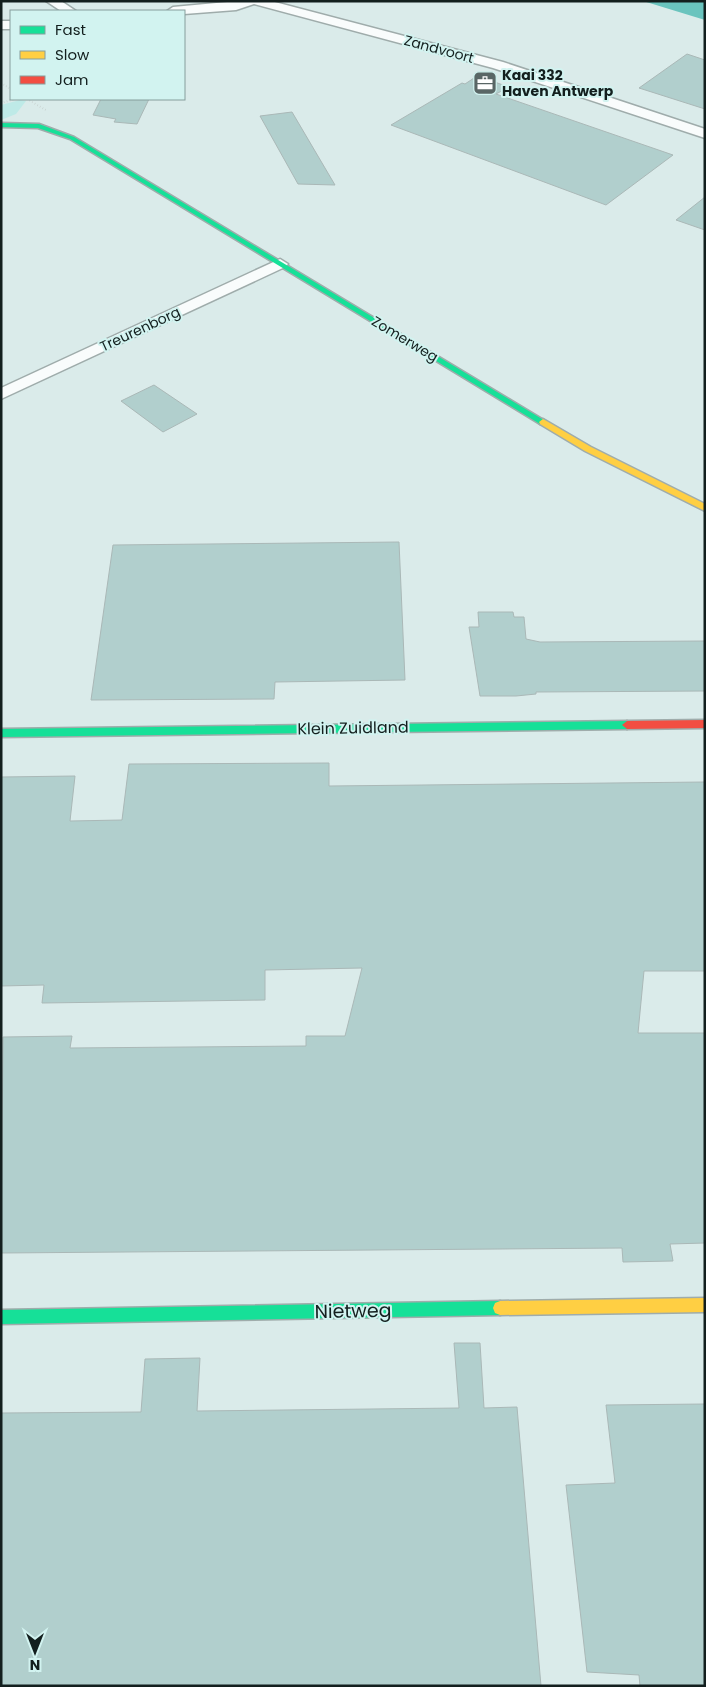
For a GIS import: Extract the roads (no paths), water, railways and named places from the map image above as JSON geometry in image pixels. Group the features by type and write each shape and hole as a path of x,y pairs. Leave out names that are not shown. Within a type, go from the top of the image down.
{"street":[{"path":"52,1 68,10"},
{"path":"185,10 236,6 252,1"},
{"name":"Zandvoort","path":"256,1 498,65 705,134"},
{"name":"Zomerweg","path":"1,125 39,126 55,130 110,160 588,450 705,508"},
{"name":"Treurenborg","path":"1,394 280,264"},
{"name":"Klein Zuidland","path":"1,733 705,724"},
{"name":"Nietweg","path":"1,1316 705,1305"}],"water":[{"path":"643,1 705,1 705,20"}],"place":[{"name":"Kaai 332 Haven Antwerp","path":"485,83"}]}
